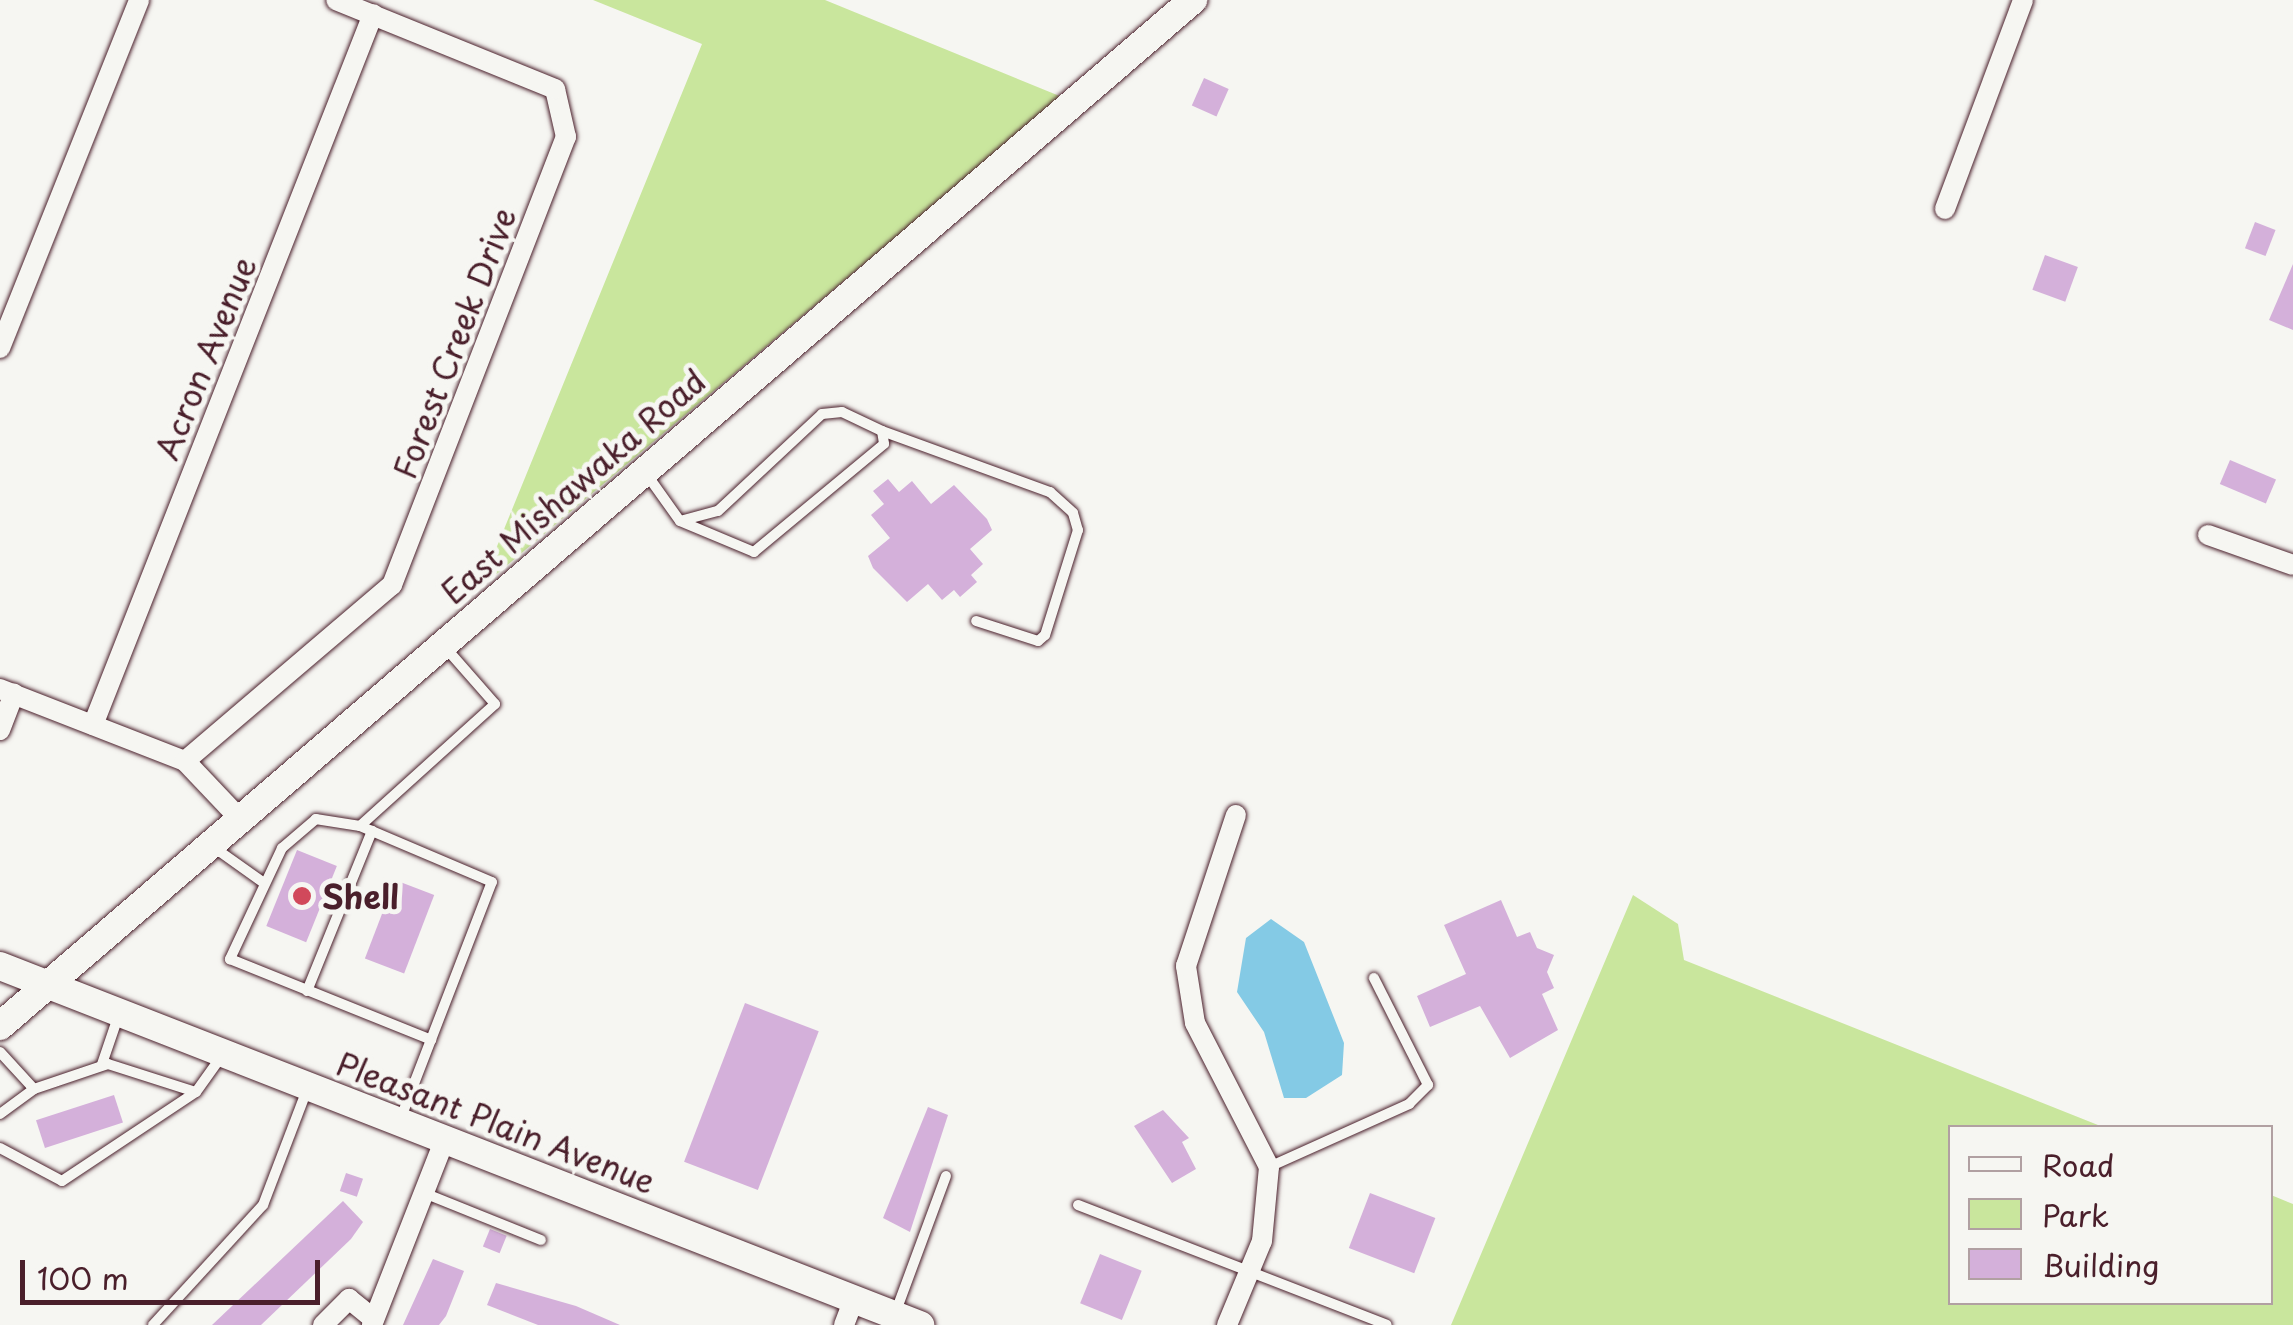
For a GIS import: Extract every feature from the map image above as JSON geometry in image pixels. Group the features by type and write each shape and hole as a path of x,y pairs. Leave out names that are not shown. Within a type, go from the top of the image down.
{"main road":[{"name":"East Mishawaka Road","path":"0,1026 1193,0"},
{"name":"Pleasant Plain Avenue","path":"0,966 445,1139 850,1312 907,1320"}],"street":[{"path":"0,348 138,0"},
{"name":"Forest Creek Drive","path":"185,761 392,585 566,137 555,89 336,0"},
{"path":"1944,208 2024,0"},
{"name":"Acron Avenue","path":"92,725 372,14"},
{"path":"2208,534 2293,565"},
{"path":"0,730 7,692 185,761 240,818"},
{"path":"1227,1325 1271,1203 1269,1167 1187,996 1191,930 1236,815"},
{"path":"323,1325 350,1300 373,1322 445,1139"}],"lane":[{"path":"680,520 718,511 822,414 867,419 882,431 1050,492 1073,512 1078,530 1046,635 1038,640 976,622"},
{"path":"644,471 680,520 754,552 884,444 882,431"},
{"path":"307,990 366,829 495,704 442,645"},
{"path":"400,1122 492,882 366,829 316,819 282,848 230,960 431,1040"},
{"path":"210,844 264,883"},
{"path":"1269,1167 1409,1104 1428,1086 1374,978"},
{"path":"102,1064 120,1013"},
{"path":"0,1052 34,1089"},
{"path":"0,1148 62,1181 196,1092 222,1052"},
{"path":"0,1114 34,1089 102,1064 196,1092"},
{"path":"153,1325 263,1205 309,1086"},
{"path":"907,1320 946,1176"},
{"path":"424,1193 541,1240"},
{"path":"1078,1205 1387,1325"}],"green space":[{"path":"593,0 825,0 1062,97 480,588 702,44"},
{"path":"1633,895 1678,924 1684,960 2098,1125 1948,1125 1948,1305 2273,1305 2273,1196 2293,1204 2293,1325 1451,1325"}],"water":[{"path":"1271,919 1304,942 1344,1043 1342,1075 1306,1098 1284,1098 1264,1032 1237,992 1246,938"}],"building":[{"path":"1204,78 1229,89 1216,116 1192,105"},
{"path":"2255,222 2276,230 2266,256 2245,248"},
{"path":"2045,255 2078,267 2065,302 2032,290"},
{"path":"2293,264 2293,330 2269,320"},
{"path":"2230,460 2276,480 2266,503 2220,484"},
{"path":"888,479 899,492 912,481 931,504 954,485 987,519 992,530 970,549 983,564 971,575 977,582 960,597 954,590 942,600 928,584 907,602 873,568 868,556 890,538 871,515 884,504 873,491"},
{"name":"Shell","path":"297,850 337,866 306,942 266,926"},
{"path":"395,880 434,895 404,973 365,958"},
{"path":"1501,900 1517,937 1530,932 1537,948 1554,955 1547,972 1554,988 1542,994 1558,1030 1510,1058 1480,1006 1430,1027 1417,996 1466,974 1444,925"},
{"path":"745,1003 819,1031 758,1190 684,1162"},
{"path":"114,1095 123,1123 45,1148 36,1120"},
{"path":"928,1107 948,1115 910,1232 883,1218"},
{"path":"1163,1110 1189,1138 1182,1142 1196,1169 1172,1183 1134,1126"},
{"path":"346,1173 363,1179 357,1197 340,1191"},
{"path":"1370,1193 1435,1218 1414,1273 1349,1248"},
{"path":"343,1201 363,1222 351,1239 261,1325 212,1325"},
{"path":"490,1229 507,1236 500,1253 483,1247"},
{"path":"1100,1254 1142,1271 1122,1320 1080,1303"},
{"path":"433,1259 464,1271 446,1316 439,1325 403,1325"},
{"path":"496,1283 576,1306 620,1325 538,1325 487,1305"}],"place":[{"name":"Shell","path":"302,896"}]}
